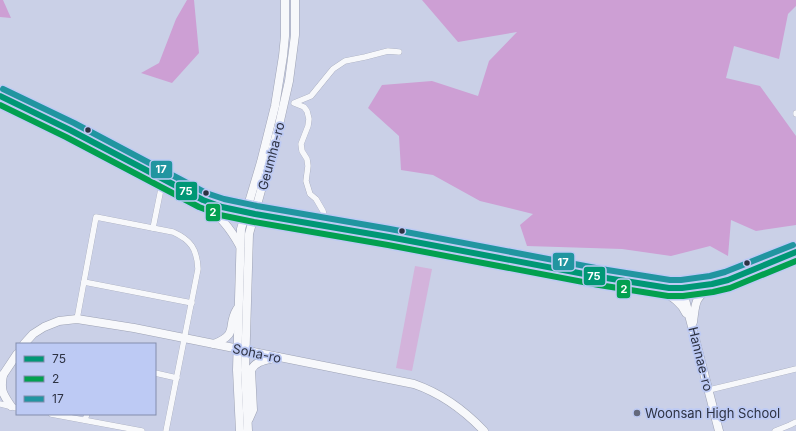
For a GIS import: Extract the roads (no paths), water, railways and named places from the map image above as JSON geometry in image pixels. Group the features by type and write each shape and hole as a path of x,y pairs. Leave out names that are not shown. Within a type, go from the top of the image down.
{"main road":[{"name":"Geumha-ro","path":"248,431 239,306 241,229 261,162 275,106 281,73 285,36 285,0"},
{"name":"Geumha-ro","path":"240,431 237,370 242,349 249,234 284,106 294,51 295,0"},
{"path":"0,96 70,130 198,197 222,207 246,213 328,226 652,286 682,288 712,284 728,280 796,252"},
{"path":"198,197 225,222 232,231 240,249"},
{"path":"692,327 695,304 698,298 712,284"},
{"path":"652,286 672,296 678,301 685,310 692,327"},
{"name":"Hannae-ro","path":"682,288 719,431"},
{"path":"214,344 228,337 233,315 239,306"},
{"name":"Soha-ro","path":"25,343 33,334 48,325 59,321 77,319 134,328 401,381 426,388 476,422 484,431"},
{"path":"14,407 3,395 1,389 2,378 16,356"},
{"path":"247,422 253,410 251,370 258,362 278,357"}],"street":[{"path":"284,106 311,96 333,69 345,60 388,51 399,52"},
{"path":"294,103 304,107 307,111 309,119 308,126 301,144 302,152 308,166 306,181 310,194 316,199 328,226"},
{"path":"153,228 163,179"},
{"path":"77,319 96,217 173,232 181,235 190,242 198,259 198,269 166,431"},
{"path":"84,282 192,303"},
{"path":"709,390 796,369"},
{"path":"156,373 177,378"},
{"path":"0,404 14,407"},
{"path":"57,415 142,431"},
{"path":"85,420 86,415"},
{"path":"775,431 790,426 796,422"}],"place":[{"name":"Woonsan High School","path":"637,413"}]}
